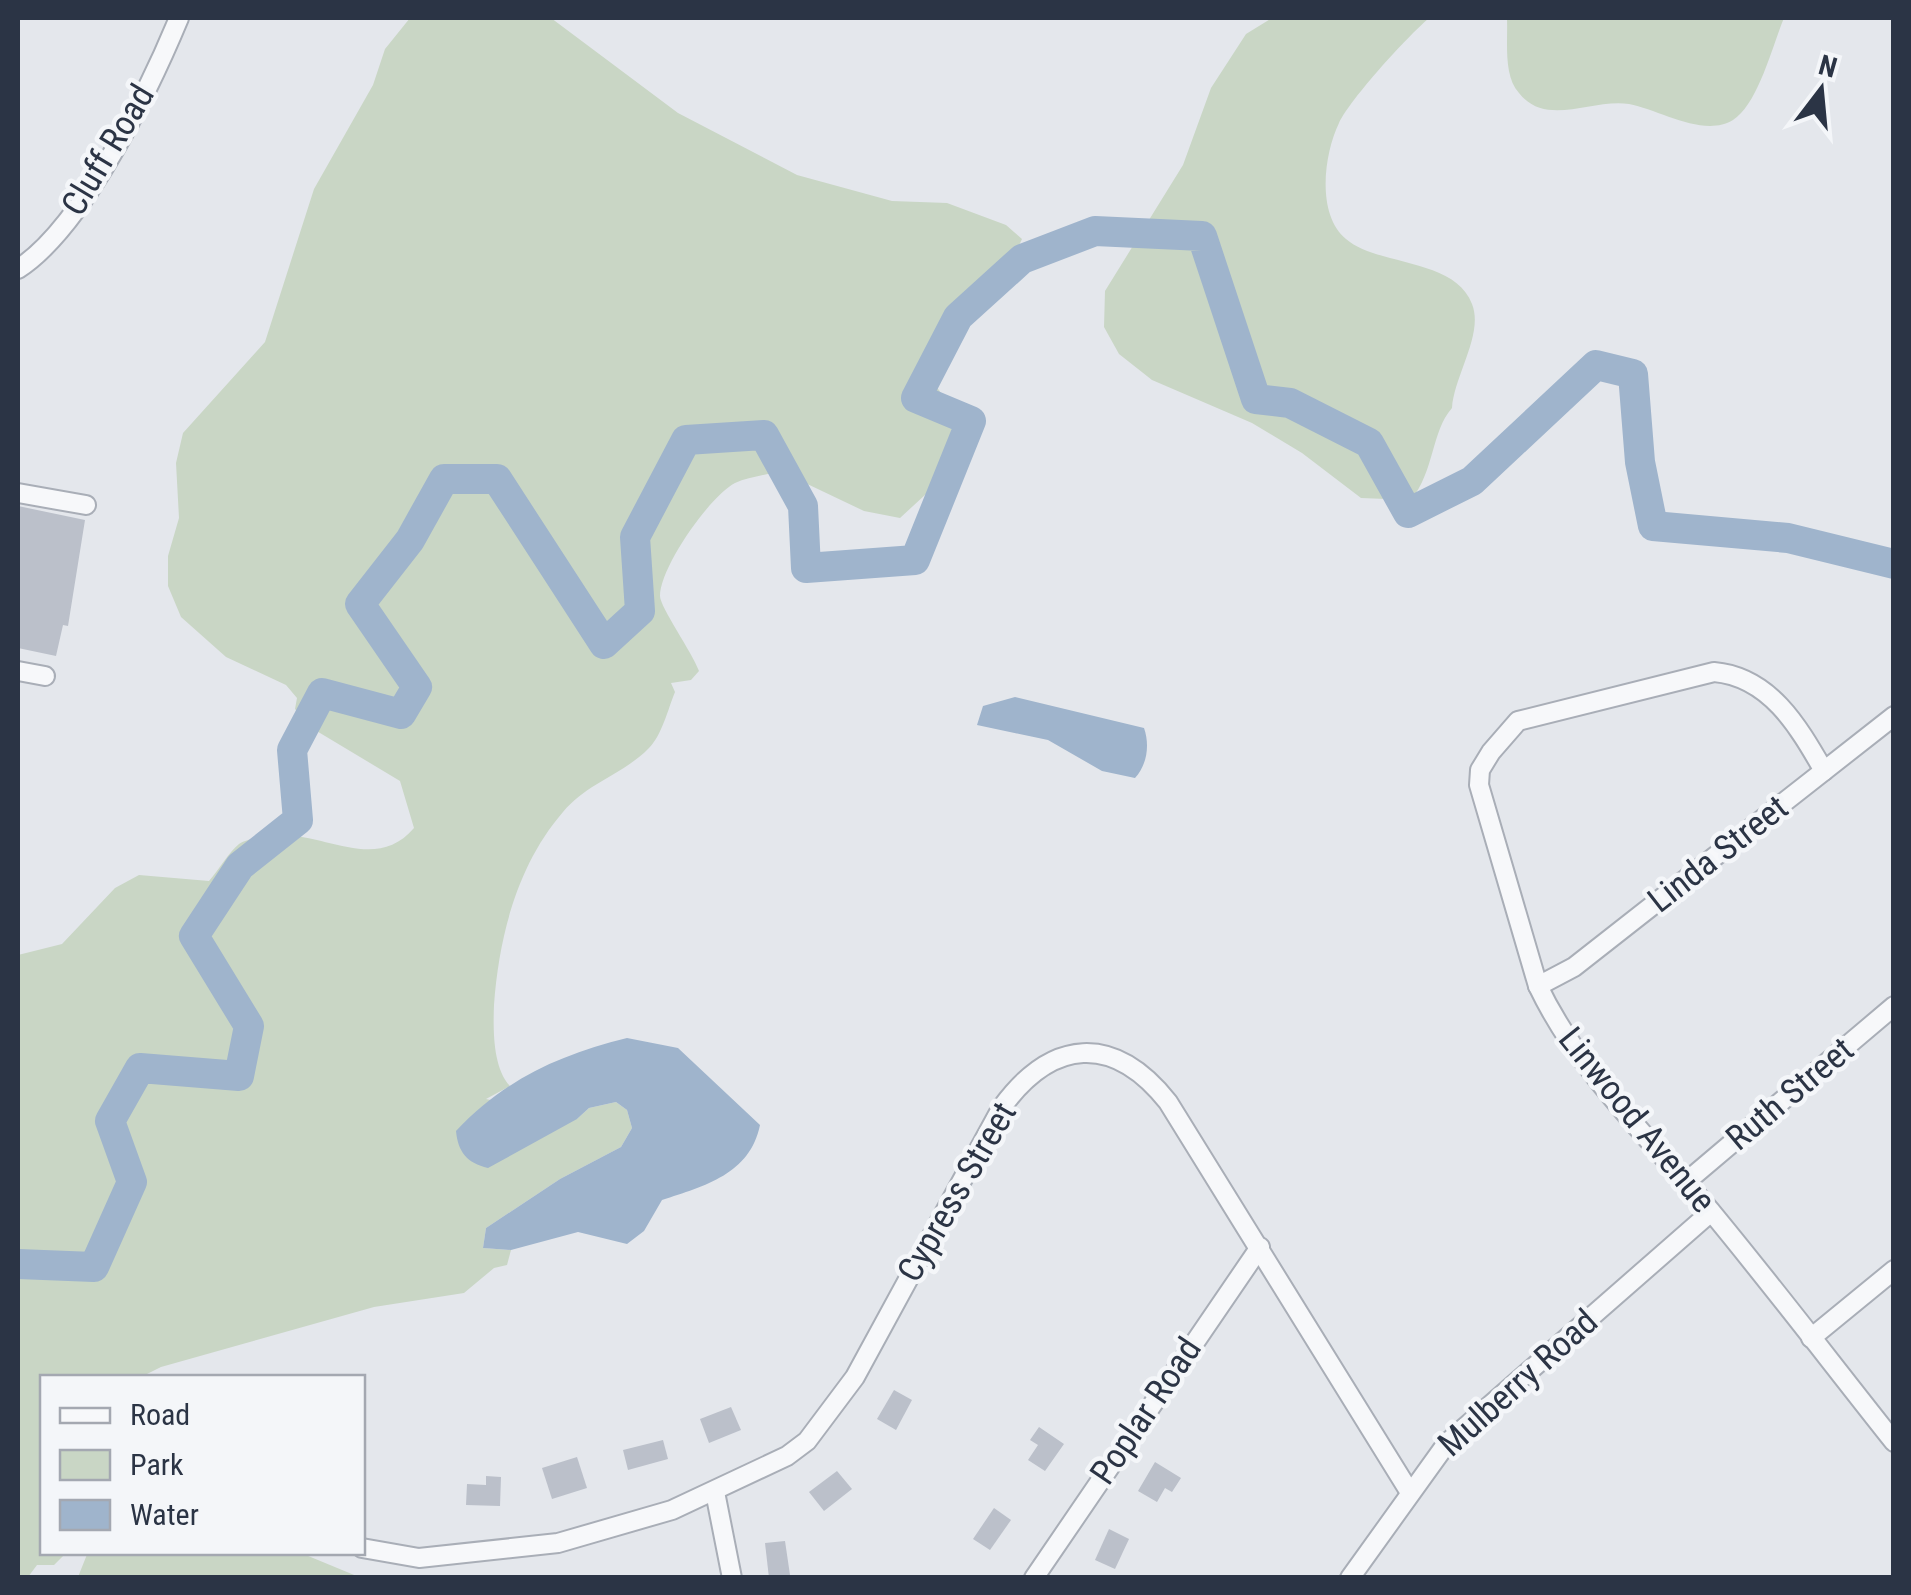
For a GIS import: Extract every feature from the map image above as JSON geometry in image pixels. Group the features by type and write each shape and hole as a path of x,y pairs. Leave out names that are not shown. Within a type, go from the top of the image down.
{"street":[{"name":"Cluff Road","path":"18,269 44,250 94,178 143,93 179,18"},
{"path":"18,493 86,505"},
{"path":"18,671 45,676"},
{"name":"Linwood Avenue","path":"1824,771 1767,692 1734,674 1714,672 1535,715 1504,733 1480,770 1479,785 1538,986 1588,1066 1711,1212 1894,1442"},
{"name":"Linda Street","path":"1538,986 1574,967 1894,716"},
{"name":"Ruth Street","path":"1686,1182 1894,1006"},
{"name":"Cypress Street","path":"365,1549 419,1558 520,1550 635,1524 716,1492 787,1456 824,1420 854,1376 1002,1108 1023,1079 1048,1061 1094,1053 1124,1060 1139,1070 1177,1114 1409,1491"},
{"name":"Mulberry Road","path":"1350,1578 1409,1491 1476,1415 1711,1212"},
{"name":"Poplar Road","path":"1034,1578 1260,1247"},
{"path":"1811,1338 1894,1270"},
{"path":"716,1492 732,1578"}],"green space":[{"path":"410,18 551,18 678,113 797,175 892,201 947,203 1006,225 1022,239 1014,256 947,308 929,364 934,383 970,435 964,459 900,518 864,511 780,471 740,481 725,490 677,551 660,596 699,671 691,680 671,683 675,692 654,743 563,812 522,878 500,954 494,1005 497,1059 510,1086 486,1099 577,1119 589,1108 616,1102 627,1110 632,1128 621,1147 560,1179 486,1228 483,1248 511,1250 507,1265 494,1268 464,1293 374,1307 161,1367 145,1375 40,1375 40,1555 64,1555 54,1565 37,1565 28,1577 18,1578 18,955 62,944 115,888 139,875 209,881 235,848 261,837 282,835 362,849 380,848 398,842 414,828 400,781 315,730 295,709 297,698 286,685 226,657 181,617 168,586 168,556 179,518 176,463 183,433 265,342 314,189 373,85 385,49"},
{"path":"1272,18 1429,18 1380,68 1345,112 1334,136 1326,183 1330,215 1346,239 1376,254 1450,278 1472,304 1474,328 1452,408 1440,428 1425,476 1411,500 1361,498 1302,453 1252,423 1152,380 1119,354 1104,327 1105,291 1183,165 1211,88 1246,34"},
{"path":"1507,18 1784,18 1750,101 1733,120 1709,126 1629,104 1556,110 1530,103 1511,77"},
{"path":"87,1555 306,1555 359,1577 78,1577"}],"water":[{"path":"1015,697 1144,728 1146,754 1139,773 1135,778 1102,771 1048,740 977,725 983,706"},
{"path":"627,1038 678,1048 760,1125 747,1155 723,1176 662,1200 644,1231 627,1244 578,1232 511,1250 483,1248 486,1228 560,1179 621,1147 632,1128 627,1110 616,1102 589,1108 577,1119 488,1168 465,1156 456,1131 494,1097 534,1071 578,1052"}],"building":[{"path":"18,506 85,520 68,626 63,625 56,656 18,648"},
{"path":"894,1390 912,1400 896,1430 877,1419"},
{"path":"731,1407 741,1430 709,1443 700,1419"},
{"path":"1039,1427 1064,1444 1045,1471 1028,1460 1038,1445 1030,1440"},
{"path":"663,1440 668,1459 628,1470 623,1450"},
{"path":"577,1457 587,1488 552,1499 542,1468"},
{"path":"1155,1462 1181,1478 1172,1492 1165,1488 1157,1502 1138,1491"},
{"path":"837,1471 852,1489 824,1511 809,1492"},
{"path":"486,1476 501,1477 500,1506 466,1505 467,1484 486,1485"},
{"path":"994,1508 1011,1520 990,1550 973,1539"},
{"path":"1109,1529 1129,1539 1115,1569 1095,1560"},
{"path":"785,1541 790,1575 769,1578 765,1543"}],"waterway":[{"path":"18,1264 94,1267 132,1182 110,1121 140,1068 239,1076 249,1026 194,936 240,866 298,820 292,750 322,693 401,714 417,687 360,604 410,540 444,479 497,479 604,644 640,611 635,537 686,440 764,435 803,506 806,568 915,560 971,421 916,398 958,317 1022,259 1095,231 1202,236 1256,399 1290,403 1369,443 1408,513 1472,481 1596,365 1633,374 1640,462 1653,526 1788,538 1894,564"}]}
